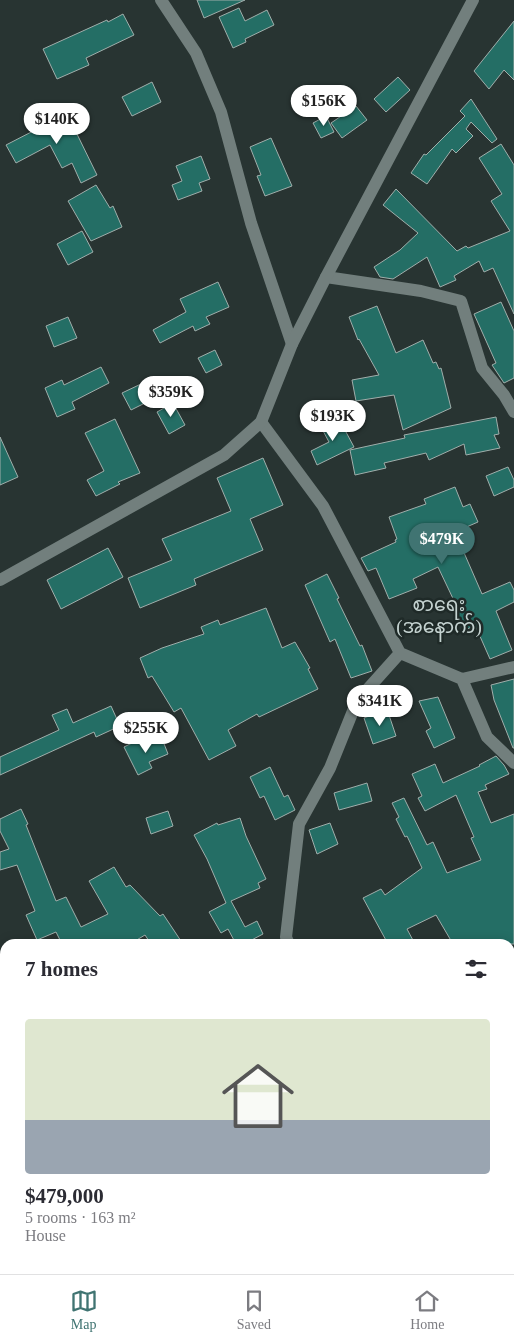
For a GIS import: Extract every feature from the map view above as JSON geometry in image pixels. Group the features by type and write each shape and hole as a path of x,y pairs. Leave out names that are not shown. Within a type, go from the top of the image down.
{"street":[{"path":"162,0 196,53 221,112 251,223 292,344"},
{"path":"0,580 224,455 261,422 292,344 473,0"},
{"path":"326,277 421,291 462,301 482,368 504,395 514,412"},
{"path":"261,422 323,506 400,654 462,679 514,668"},
{"path":"287,939 299,824 330,768 357,701 400,654"},
{"path":"462,679 487,736 514,763"}],"building":[{"path":"197,0 245,0 204,18"},
{"path":"239,8 245,21 267,10 274,25 245,39 246,42 233,48 219,17"},
{"path":"123,14 134,35 86,58 89,65 57,79 43,49"},
{"path":"514,21 514,80 504,70 489,89 474,71"},
{"path":"398,77 410,90 386,112 374,99"},
{"path":"152,82 161,102 132,116 122,97"},
{"path":"471,99 497,139 492,143 471,122 466,129 473,136 456,153 452,149 427,184 411,173 424,154 426,155 465,116 460,111"},
{"path":"356,106 367,120 342,138 331,123"},
{"path":"76,109 85,125 75,130 97,175 81,183 72,163 62,168 50,145 16,163 6,145"},
{"path":"326,116 334,132 321,138 313,123"},
{"path":"271,138 292,186 265,196 257,176 261,175 250,147"},
{"path":"501,144 514,165 514,314 493,268 484,272 479,261 454,276 456,280 440,287 427,257 393,279 380,277 374,267 400,250 418,233 383,205 396,189 457,251 466,246 468,248 510,231 491,201 502,194 479,158"},
{"path":"201,156 210,179 199,183 202,191 178,200 172,185 182,181 176,166"},
{"path":"96,185 110,208 113,206 122,227 91,241 68,201"},
{"path":"82,231 93,252 68,265 57,244"},
{"path":"218,282 229,307 206,317 210,324 195,331 193,326 160,343 153,330 186,312 180,299"},
{"path":"501,302 514,331 514,378 504,383 492,365 496,363 474,314"},
{"path":"377,306 396,353 423,340 433,363 436,362 439,369 441,368 451,408 403,430 394,395 356,401 352,380 379,375 358,340 349,317"},
{"path":"68,317 77,338 54,347 46,326"},
{"path":"215,350 222,365 206,373 198,358"},
{"path":"101,367 109,383 72,402 75,409 57,417 45,388 62,380 64,385"},
{"path":"141,384 149,401 131,410 122,393"},
{"path":"173,403 185,425 169,434 157,412"},
{"path":"338,417 354,447 317,465 311,451 329,442 321,427"},
{"path":"496,417 499,434 494,435 500,448 466,455 464,444 429,460 426,453 384,463 386,468 355,475 350,450 405,438 404,435"},
{"path":"115,419 140,473 118,482 120,484 96,496 87,480 104,471 85,433"},
{"path":"0,437 18,477 0,485"},
{"path":"263,458 283,505 250,519 263,550 194,579 196,585 140,608 128,578 172,560 162,539 231,511 217,478"},
{"path":"508,467 514,480 514,487 494,496 486,476"},
{"path":"455,487 463,507 470,504 478,522 455,532 482,594 510,582 514,590 514,602 496,611 512,650 490,659 475,625 464,631 454,609 457,607 438,567 413,579 417,588 389,599 376,568 368,571 361,558 396,542 395,540 397,539 389,517 426,504 424,499"},
{"path":"108,548 123,577 61,609 47,580"},
{"path":"327,574 360,646 362,645 372,671 351,678 335,639 330,642 305,585"},
{"path":"266,608 282,648 295,642 310,668 308,669 318,689 259,717 257,714 228,730 236,746 209,760 181,708 174,712 152,676 148,678 140,658 162,648 204,634 201,627 218,620 220,625"},
{"path":"514,679 513,748 494,700 491,685"},
{"path":"438,697 455,738 434,748 426,731 431,728 419,701"},
{"path":"111,706 120,726 96,737 94,732 0,775 0,757 59,730 52,715 67,709 73,723"},
{"path":"387,709 396,736 373,744 364,718"},
{"path":"161,736 168,754 149,762 152,768 138,775 124,747 138,740 140,744"},
{"path":"496,756 509,774 485,785 487,789 478,792 491,823 514,814 514,939 450,939 436,915 407,929 412,939 385,939 363,898 381,889 385,895 422,868 407,836 405,837 396,819 399,817 392,803 404,798 427,845 433,842 447,873 481,860 471,838 474,837 456,795 425,811 418,798 422,796 412,774 435,764 443,783"},
{"path":"270,767 284,797 288,795 295,810 275,820 264,796 260,798 250,777"},
{"path":"367,783 372,801 339,810 334,793"},
{"path":"21,809 56,901 66,897 81,927 108,914 89,881 114,867 126,887 130,885 160,916 163,914 180,939 148,939 145,935 138,939 60,939 56,932 37,939 26,915 35,911 17,865 0,870 0,852 9,849 0,831 0,819"},
{"path":"168,811 173,826 151,834 146,818"},
{"path":"240,818 246,836 266,879 258,883 260,888 231,901 245,927 257,921 263,934 254,939 233,939 228,929 221,933 209,912 226,903 207,859 194,835 217,823 218,825"},
{"path":"330,823 338,844 317,854 309,830"}],"district":[{"name":"စာရေး (အနောက်)","path":"439,615"}]}
